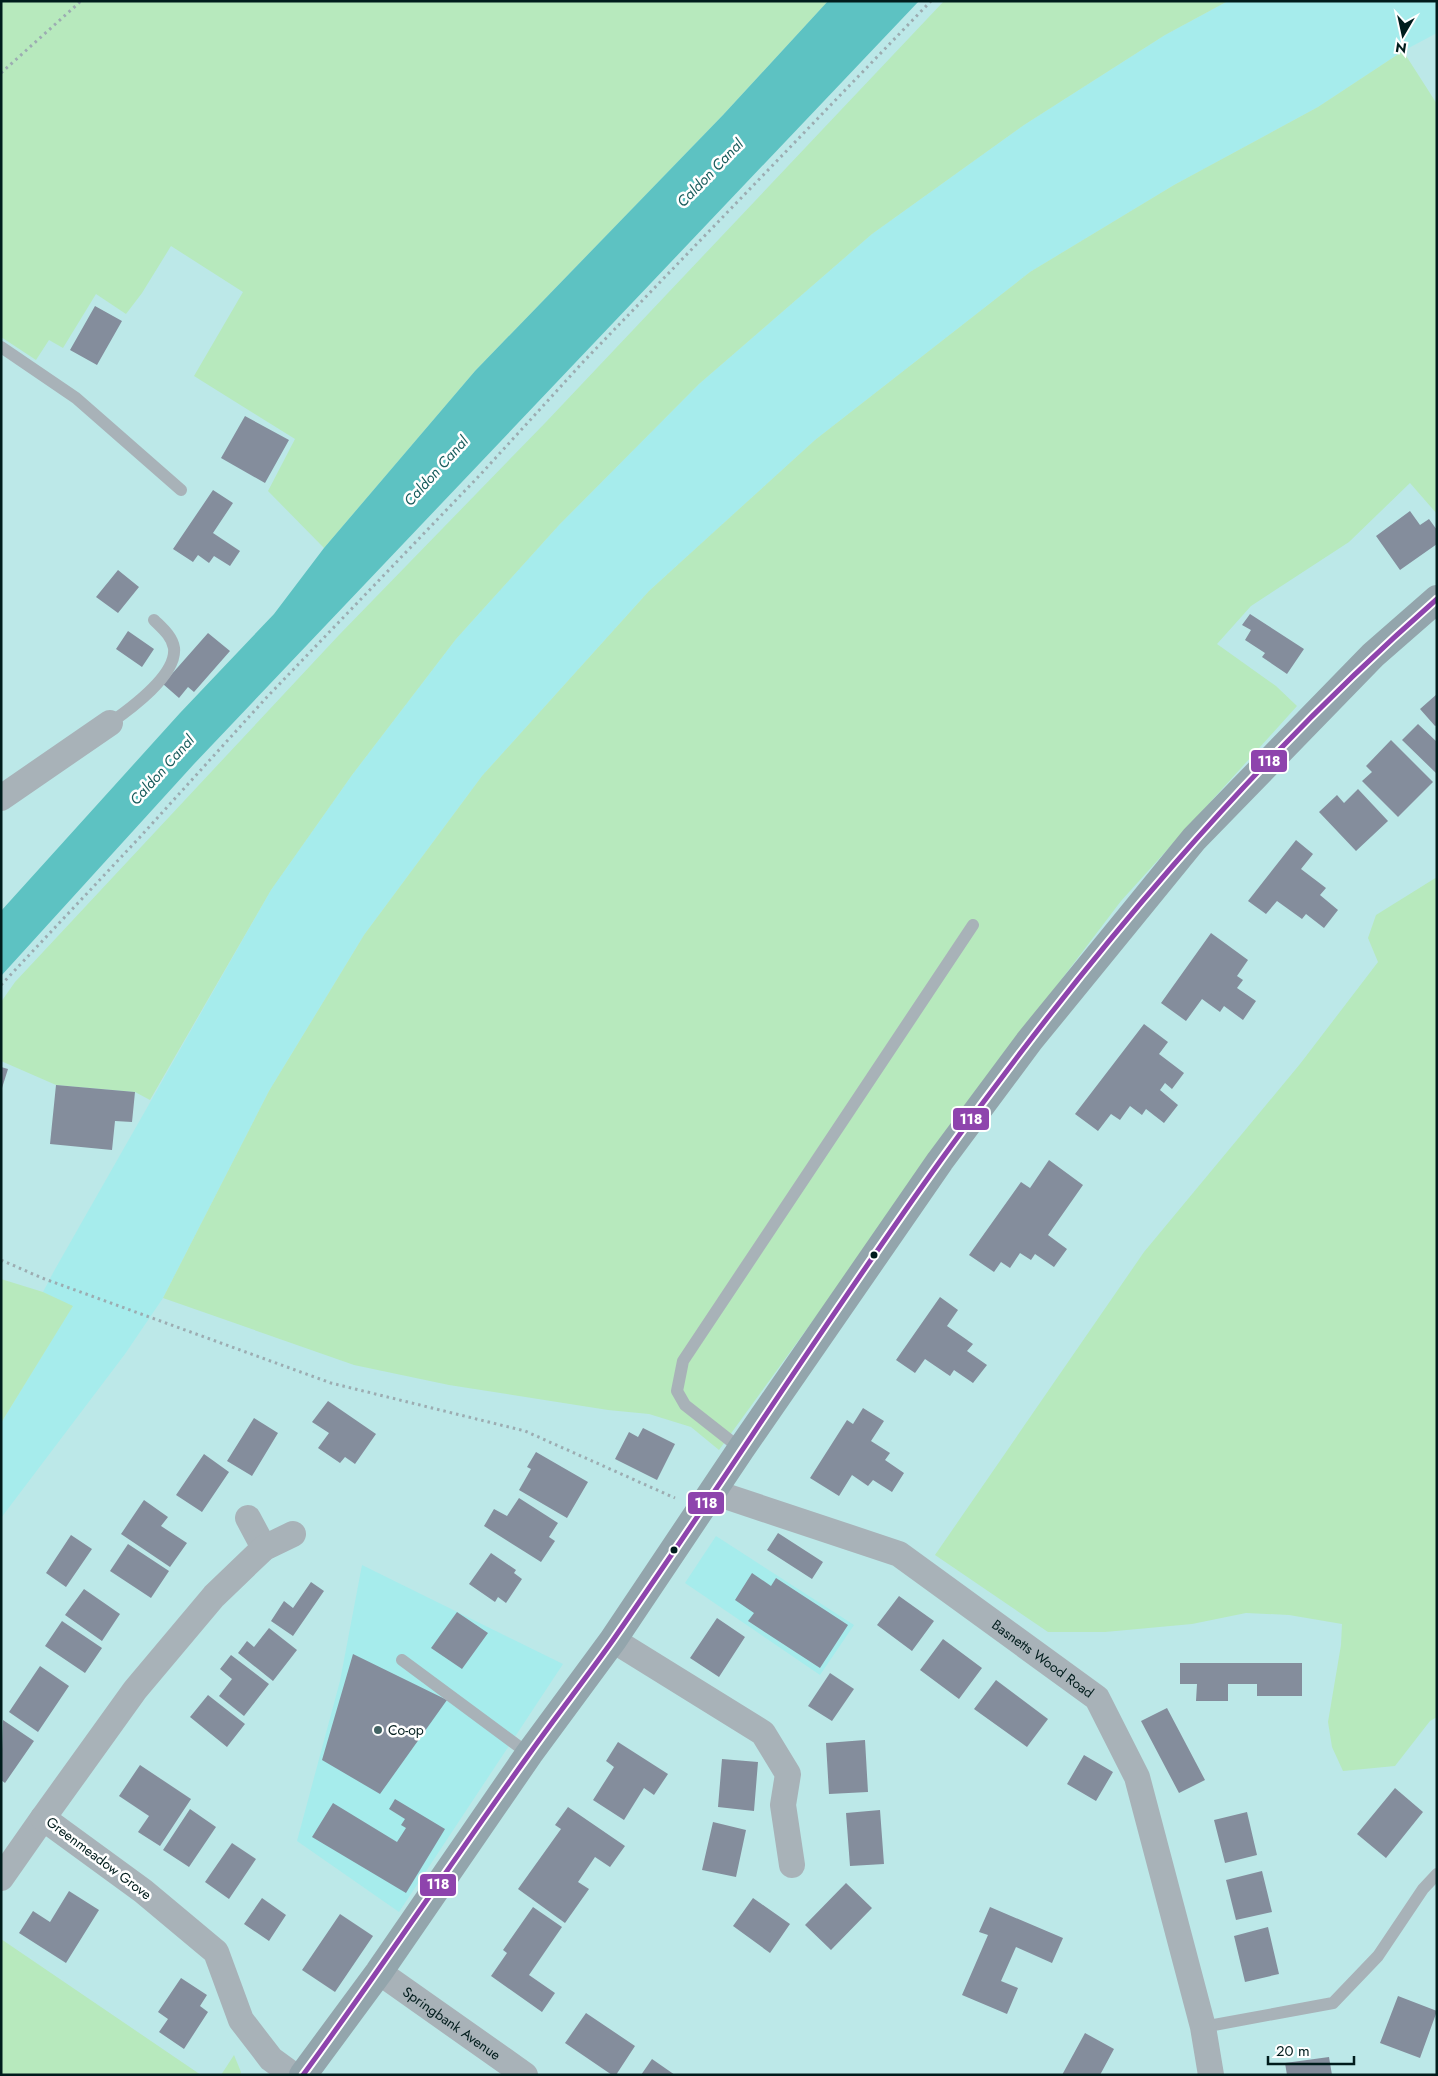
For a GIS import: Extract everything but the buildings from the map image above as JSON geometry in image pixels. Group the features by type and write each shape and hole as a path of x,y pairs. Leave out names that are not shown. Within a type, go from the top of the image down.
{"highway":[{"path":"303,2075 379,1972 529,1754 614,1640 707,1500 940,1161 1030,1040 1194,839 1373,655 1437,599"}],"street":[{"path":"1,798 110,723"},
{"name":"Basnetts Wood Road","path":"707,1500 899,1554 1097,1698 1137,1776 1203,2027 1211,2075"},
{"path":"248,1518 264,1548"},
{"name":"Greenmeadow Grove","path":"292,2075 271,2059 241,2020 216,1952 143,1890 43,1818 136,1690 214,1596 264,1548 293,1534"},
{"path":"614,1640 763,1733 788,1774 783,1805 792,1865"},
{"path":"1,1878 43,1818"},
{"name":"Springbank Avenue","path":"379,1972 525,2075"}],"lane":[{"path":"1,347 76,398 181,490"},
{"path":"110,723 164,676 171,666 174,647 171,639 154,620"},
{"path":"742,1449 685,1405 677,1392 683,1362 973,925"},
{"path":"402,1660 529,1754"},
{"path":"1203,2027 1333,2003 1378,1956 1423,1888 1437,1874"}],"path":[{"path":"1,73 81,1"},
{"path":"1,985 140,837 267,696 480,475 584,362 931,1"},
{"path":"1,1260 42,1278 158,1318 331,1383 525,1431 707,1500"}],"shaded area":[{"path":"1228,1 1437,1 1437,33 1403,51 1318,107 1174,185 1030,272 815,440 649,591 482,776 364,935 269,1091 163,1298 125,1354 1,1518 1,1423 72,1307 43,1292 271,890 352,775 456,639 559,525 699,384 872,234 1024,125 1165,35"},
{"path":"716,1536 854,1625 820,1675 685,1583"},
{"path":"362,1565 563,1664 399,1912 297,1841 340,1681"}],"green space":[{"path":"1,1 828,1 723,115 475,371 324,548 268,491 295,439 194,376 243,292 171,246 142,293 126,314 96,294 63,348 49,340 36,360 1,337"},
{"path":"944,1 1228,1 1165,35 1024,125 872,234 699,384 559,525 456,639 352,775 271,890 150,1100 135,1092 56,1085 1,1061 1,1002 15,982 339,635 546,422"},
{"path":"1403,51 1437,104 1437,514 1410,483 1349,542 1251,606 1217,644 1276,686 1297,706 1121,901 1042,1005 719,1450 691,1427 649,1414 608,1410 449,1385 354,1365 163,1298 269,1091 364,935 482,776 649,591 815,440 1030,272 1174,185 1318,107"},
{"path":"1437,877 1437,1717 1430,1721 1395,1766 1343,1771 1332,1747 1328,1722 1341,1645 1342,1624 1289,1615 1246,1613 1192,1624 1105,1632 1048,1632 935,1555 1144,1252 1300,1064 1378,962 1368,938 1376,915"},
{"path":"1,1279 43,1292 73,1306 1,1423"},
{"path":"1,1939 201,2075 1,2075"},
{"path":"234,2055 241,2072 240,2075 221,2075"}],"water":[{"name":"Caldon Canal","path":"828,1 919,1 194,764 1,976 1,911 180,713 274,614 324,548 475,371 723,115"}],"transit line":[{"name":"118","path":"303,2075 501,1793 613,1640 899,1219 997,1084 1113,937 1173,865 1236,795 1368,662 1437,599"}],"place":[{"name":"Co-op","path":"378,1730"}]}
